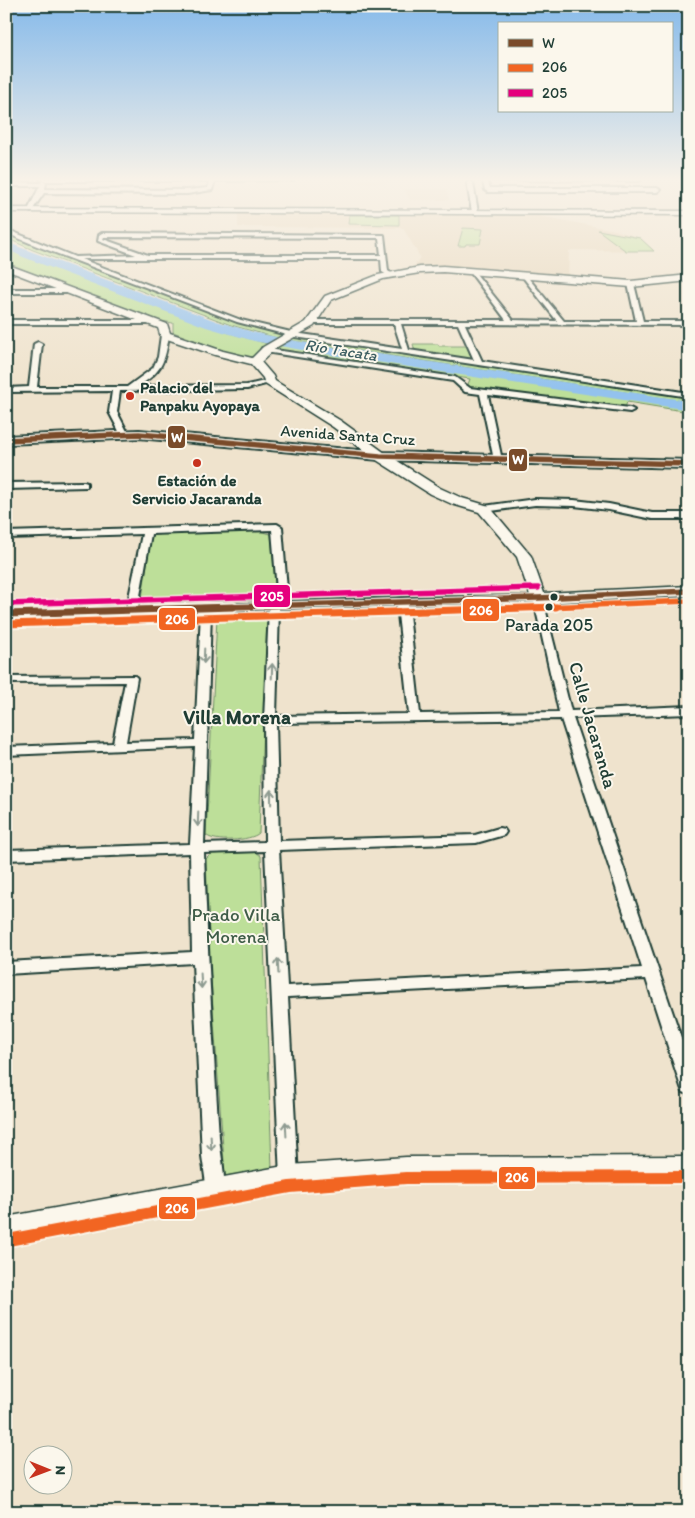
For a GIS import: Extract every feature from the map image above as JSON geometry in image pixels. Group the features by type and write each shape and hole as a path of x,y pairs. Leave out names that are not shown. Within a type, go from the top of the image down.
{"main road":[{"name":"Avenida Santa Cruz","path":"6,440 139,434 380,456 689,464"}],"street":[{"path":"51,249 239,321 294,335 689,395"},
{"path":"124,249 146,257"},
{"path":"383,249 385,272 391,275"},
{"path":"247,257 249,250"},
{"path":"312,257 313,250"},
{"path":"71,257 384,257"},
{"path":"6,267 148,322 163,326 165,335 160,367 152,375 127,390"},
{"path":"255,362 278,341 294,335 312,322 322,302 328,298 391,275 420,270 443,269 630,284 689,278"},
{"path":"473,272 511,322"},
{"path":"525,276 562,322"},
{"path":"630,284 640,323"},
{"path":"6,291 71,291"},
{"path":"6,322 148,322"},
{"path":"312,322 689,323"},
{"path":"397,322 406,352"},
{"path":"460,322 479,363"},
{"path":"165,335 219,353 255,362 269,378 269,382"},
{"path":"33,390 38,344"},
{"path":"266,350 455,379 468,390 630,410"},
{"path":"6,390 226,388 247,387 269,382 338,424 380,456 435,491 457,501 484,509 535,502 574,503 609,507 652,516 689,516"},
{"path":"116,390 113,412 125,435"},
{"path":"483,392 498,460"},
{"path":"6,486 84,485"},
{"name":"Calle Jacaranda","path":"484,509 524,556 538,598 566,715 689,1087"},
{"path":"6,535 277,527 278,605 270,720 272,846 289,1177"},
{"path":"132,610 147,531"},
{"path":"6,614 538,598 689,591"},
{"path":"402,601 415,718"},
{"path":"206,608 197,849 200,957 211,1156 216,1191"},
{"path":"6,680 132,678 120,746"},
{"path":"270,720 566,715 689,710"},
{"path":"6,751 200,744"},
{"path":"6,855 476,839 499,832"},
{"path":"6,968 200,957"},
{"path":"279,992 650,973"},
{"path":"6,1230 289,1177 406,1168 689,1167"}],"shaded area":[{"path":"415,249 652,249 654,251 572,250 569,251 568,277 413,269 420,257"}],"green space":[{"path":"6,249 11,249 226,332 268,344 251,358 224,351 173,332 173,323 149,319 6,263"},
{"path":"30,249 45,249 235,321 288,335 277,338 231,325"},
{"path":"623,249 652,249 654,251 626,251"},
{"path":"297,337 689,397 689,402 288,340"},
{"path":"280,344 689,409 689,412 627,402 625,408 467,387 470,379 274,350"},
{"path":"413,344 472,346 476,360 415,351"},
{"path":"259,531 271,534 276,594 268,600 149,603 145,602 142,598 151,537 156,534"},
{"path":"258,612 267,617 259,833 255,836 241,839 224,840 210,838 206,835 217,618 226,613"},
{"name":"Prado Villa Morena","path":"256,852 261,856 272,1169 225,1176 210,966 206,859 212,853"}],"waterway":[{"name":"Río Tacata","path":"14,249 211,324 254,337 312,348 689,406"}],"transit line":[{"name":"W","path":"6,440 139,434 380,456 689,464"},
{"name":"205","path":"6,604 538,588"},
{"name":"W","path":"6,614 538,598 689,591"},
{"name":"206","path":"6,624 538,608 689,601"},
{"name":"206","path":"8,1240 290,1187 406,1178 689,1177"}],"place":[{"name":"Palacio del Panpaku Ayopaya","path":"130,396"},
{"name":"Estación de Servicio Jacaranda","path":"197,463"},
{"name":"Parada 205","path":"549,607"}],"district":[{"name":"Villa Morena","path":"237,717"}]}
